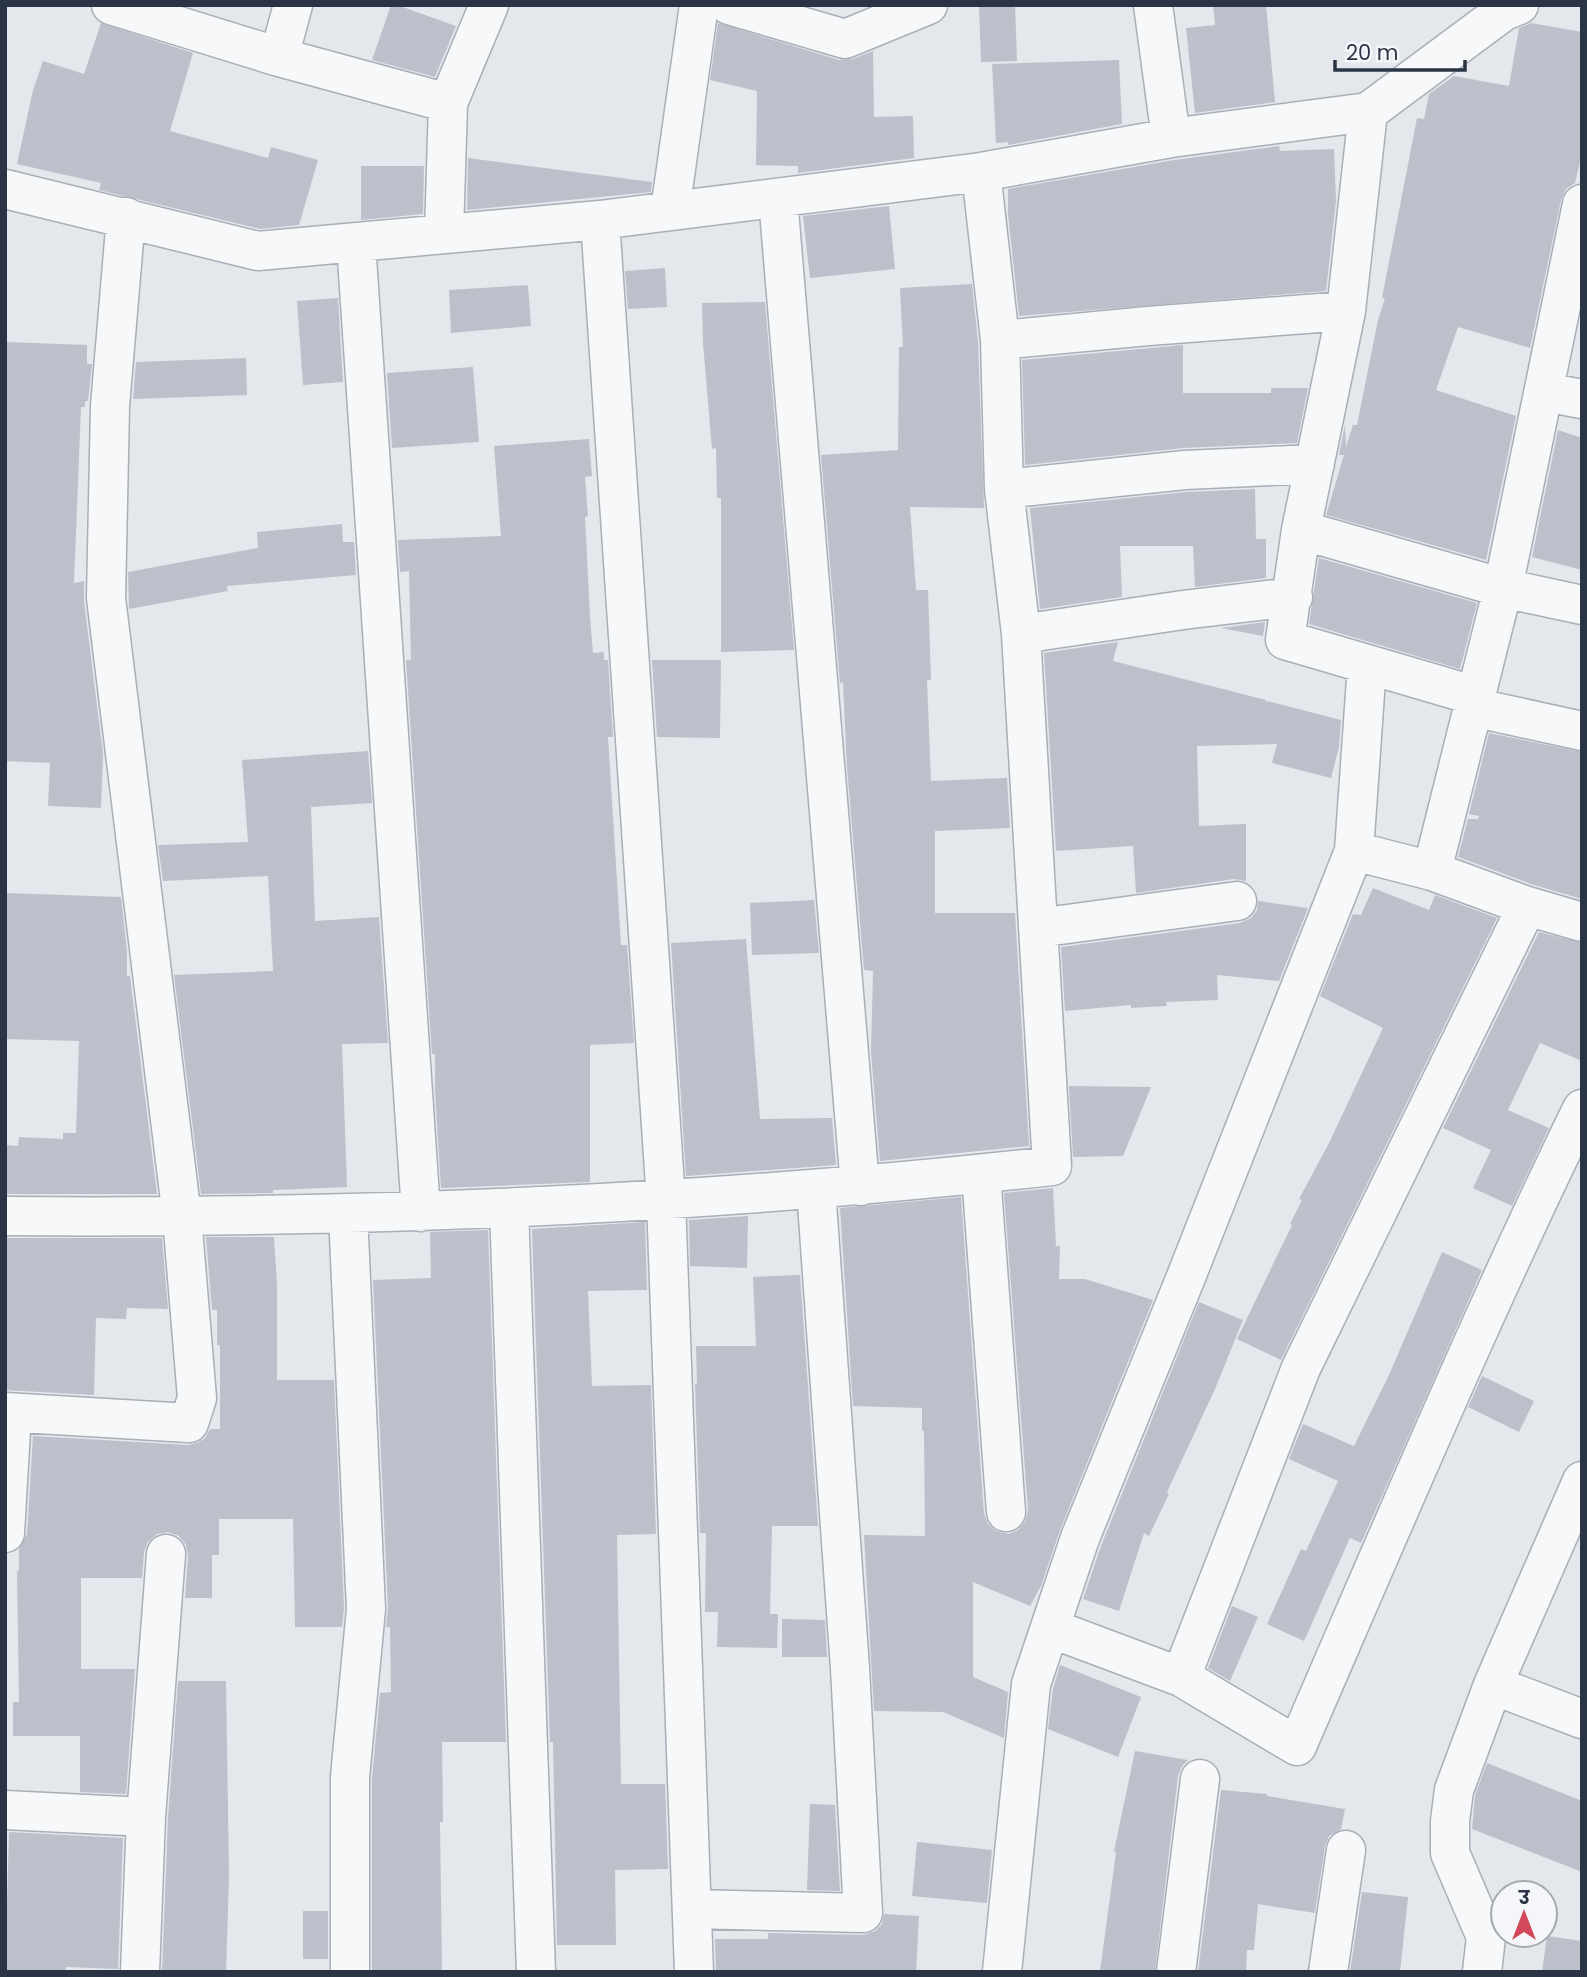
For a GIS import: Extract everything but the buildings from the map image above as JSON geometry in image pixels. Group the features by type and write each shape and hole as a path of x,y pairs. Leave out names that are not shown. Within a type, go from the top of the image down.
{"street":[{"path":"111,5 279,57 448,103"},
{"path":"279,57 293,5"},
{"path":"444,234 448,103 489,5"},
{"path":"670,211 699,5"},
{"path":"729,5 845,39 928,5"},
{"path":"1153,5 1171,138"},
{"path":"5,189 258,251 600,220 981,172 1171,138 1368,112 1504,11 1520,5"},
{"path":"1368,112 1346,311 1301,530 1285,640 1474,701 1582,731"},
{"path":"5,1216 182,1217 509,1209 860,1186 1052,1166 1021,634 1004,489 1000,340 981,172"},
{"path":"778,198 860,1186"},
{"path":"1432,871 1503,588 1582,204"},
{"path":"5,1533 8,1413 189,1423 197,1398 182,1217 106,598 110,406 126,217"},
{"path":"600,220 666,1200 694,1972"},
{"path":"356,243 421,1212"},
{"path":"1000,340 1346,311"},
{"path":"1545,392 1582,399"},
{"path":"1004,489 1185,470 1315,464"},
{"path":"1301,530 1503,588 1582,605"},
{"path":"1021,634 1293,597"},
{"path":"1002,1972 1031,1684 1080,1538 1354,851 1367,665"},
{"path":"1354,851 1432,871 1527,906 1582,922"},
{"path":"1038,928 1237,901"},
{"path":"1181,1677 1301,1368 1527,906"},
{"path":"1050,1628 1181,1677 1297,1746 1438,1421 1541,1192 1582,1109"},
{"path":"981,1174 1006,1511"},
{"path":"693,1909 863,1913 850,1668 816,1189"},
{"path":"509,1209 536,1972"},
{"path":"348,1214 366,1609 350,1777 349,1972"},
{"path":"1482,1972 1486,1937 1450,1853 1454,1790 1493,1685 1582,1482"},
{"path":"139,1972 146,1816 166,1554"},
{"path":"1493,1685 1582,1719"},
{"path":"1176,1972 1200,1779"},
{"path":"5,1810 146,1816"},
{"path":"1328,1972 1346,1850"}]}
